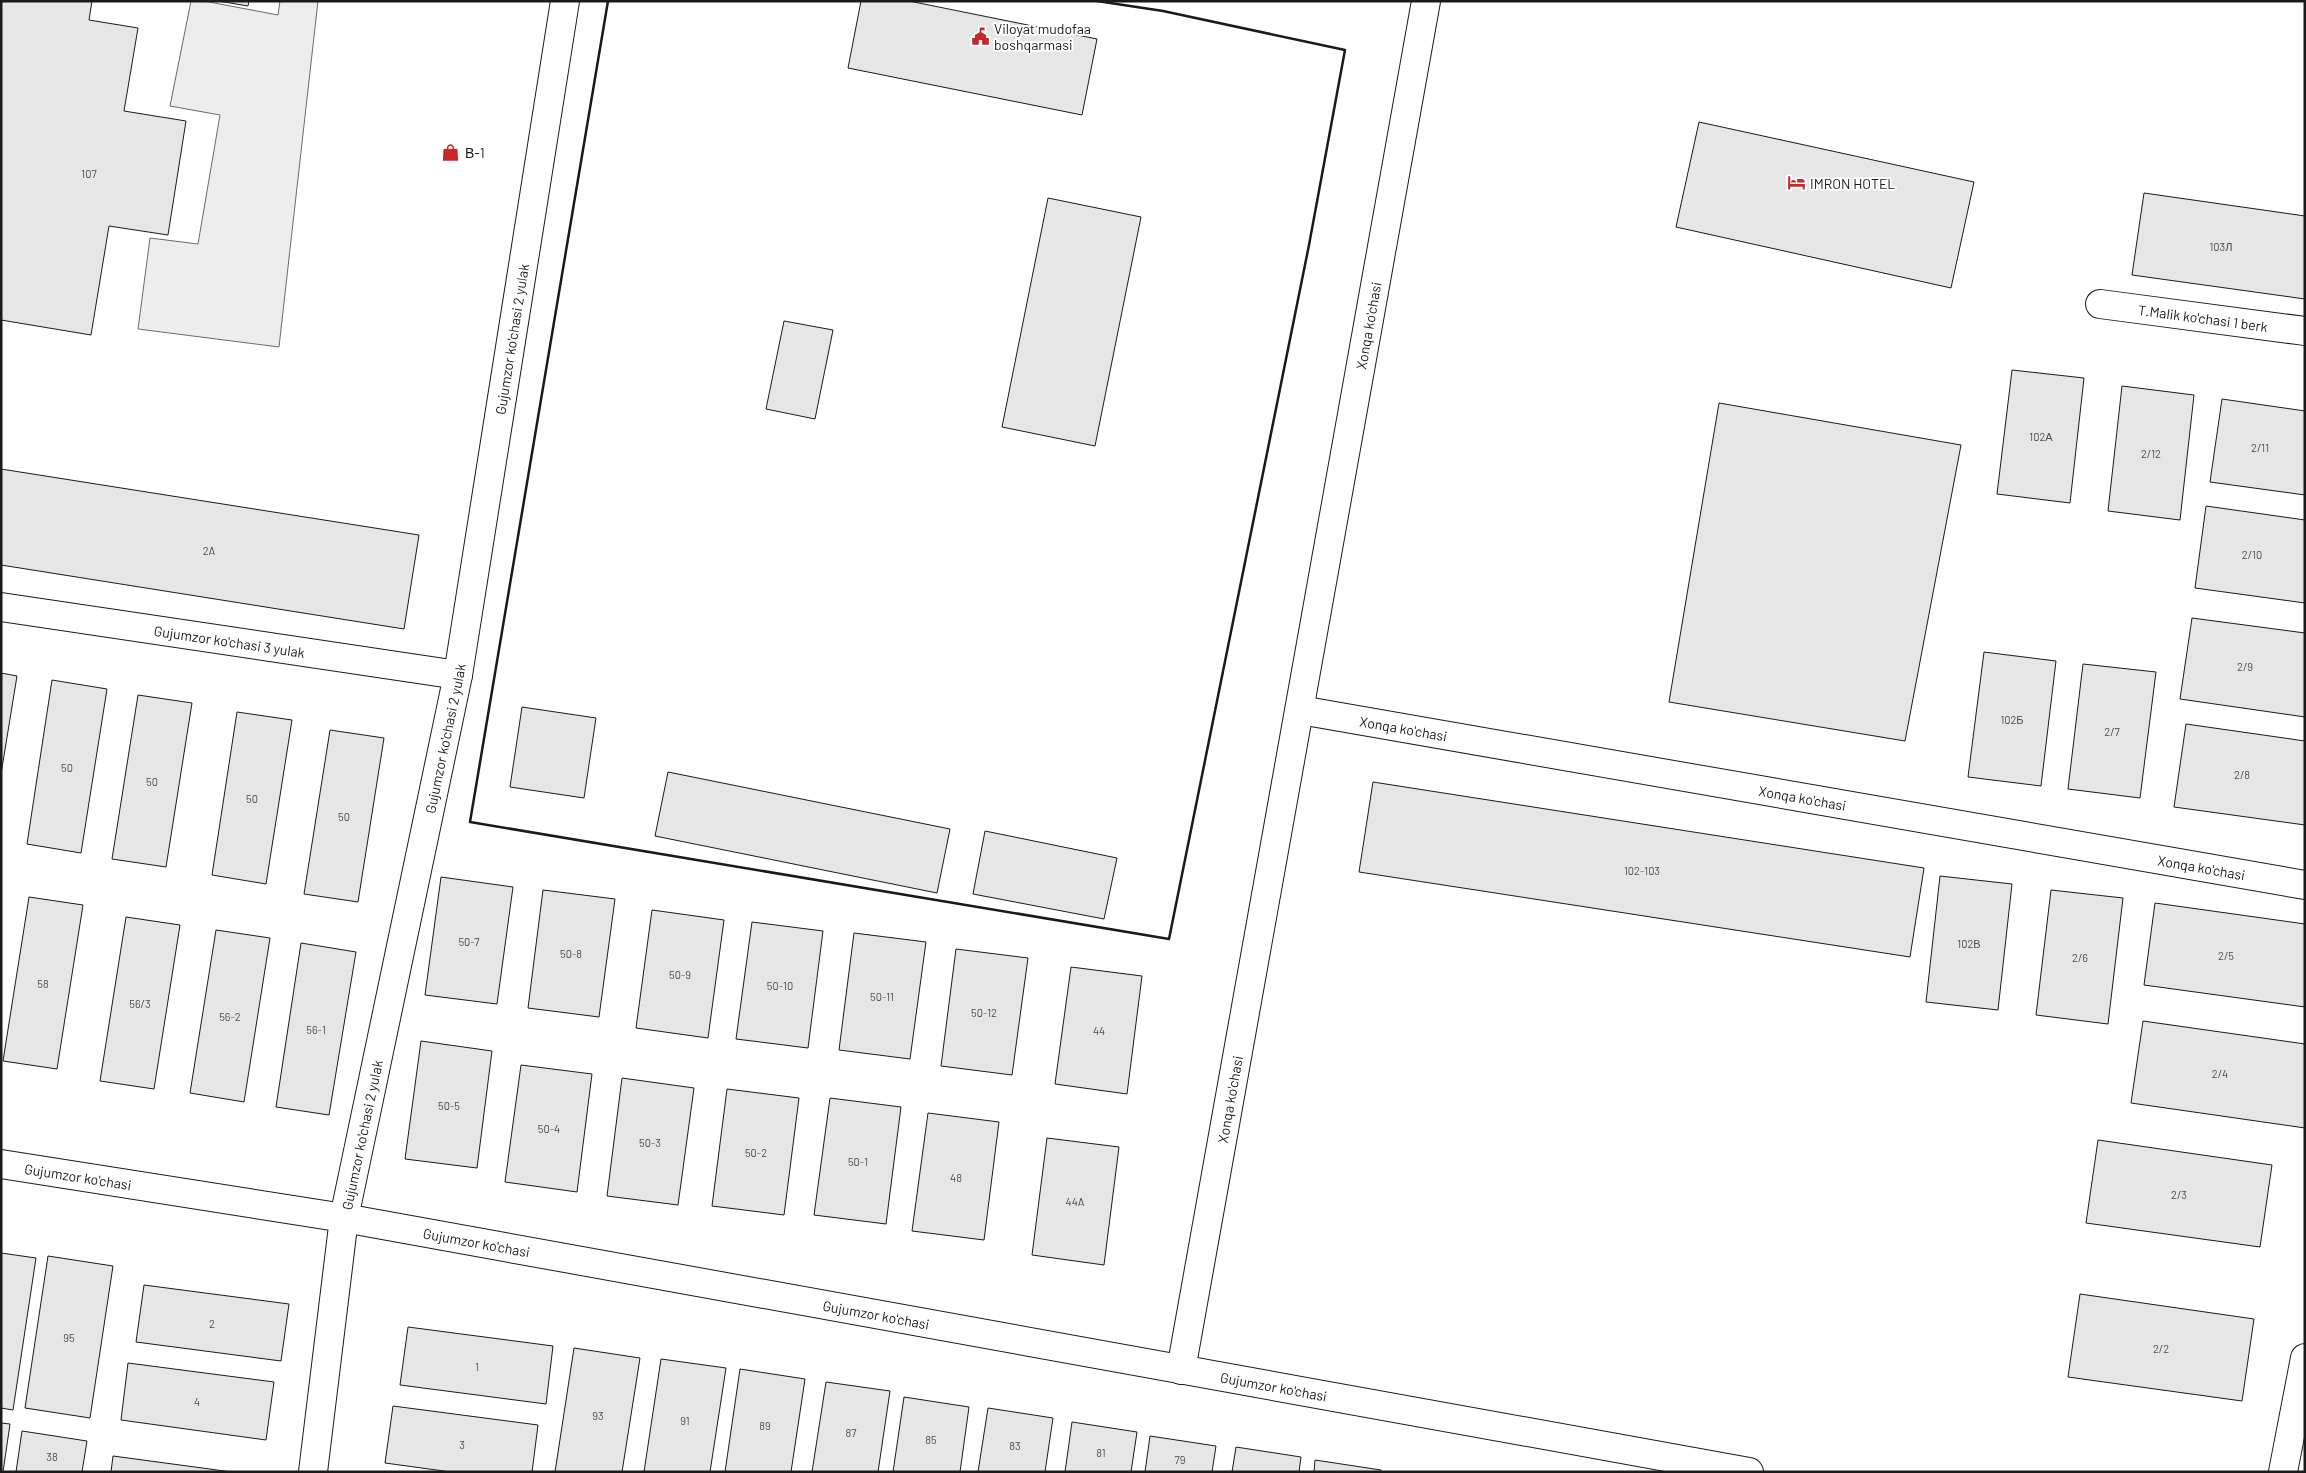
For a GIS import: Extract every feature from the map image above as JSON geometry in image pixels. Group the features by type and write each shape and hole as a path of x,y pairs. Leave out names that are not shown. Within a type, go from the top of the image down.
{"street":[{"name":"Gujumzor ko'chasi 2 yulak","path":"313,1472 344,1218 458,675 565,1"},
{"name":"Xonqa ko'chasi","path":"1181,1370 1426,1"},
{"name":"T.Malik ko'chasi 1 berk","path":"2100,304 2305,331"},
{"name":"Gujumzor ko'chasi 3 yulak","path":"1,607 458,675"},
{"name":"Xonqa ko'chasi","path":"1300,710 2305,885"},
{"name":"Gujumzor ko'chasi","path":"1,1164 344,1218 1748,1472"},
{"path":"2283,1472 2305,1358"}],"shaded area":[{"path":"191,1 204,1 278,15 280,1 318,1 279,347 138,329 150,238 198,244 220,115 170,106"}],"building":[{"path":"1,1 92,1 89,20 138,28 124,111 186,121 168,235 109,226 91,335 1,320"},
{"path":"218,1 249,1 248,6"},
{"path":"861,1 909,1 1097,39 1082,115 848,68"},
{"path":"1699,122 1974,182 1951,288 1676,227"},
{"path":"2144,193 2305,216 2305,299 2132,275"},
{"path":"1048,198 1141,217 1095,446 1002,427"},
{"path":"784,321 833,330 815,419 766,409"},
{"path":"2012,370 2084,378 2070,503 1997,494"},
{"path":"2122,386 2194,395 2180,520 2108,511"},
{"path":"2222,399 2305,411 2305,495 2210,482"},
{"path":"1719,403 1961,445 1905,741 1669,702"},
{"path":"1,469 419,535 404,629 1,565"},
{"path":"2206,506 2305,520 2305,603 2195,588"},
{"path":"2192,618 2305,633 2305,717 2180,699"},
{"path":"1984,652 2056,661 2041,786 1968,777"},
{"path":"2083,664 2156,672 2140,798 2068,789"},
{"path":"1,673 17,676 1,774"},
{"path":"52,680 107,689 81,853 27,844"},
{"path":"138,695 192,703 166,867 112,859"},
{"path":"522,707 596,718 584,798 510,787"},
{"path":"237,712 292,720 266,884 212,875"},
{"path":"2186,724 2305,741 2305,825 2174,807"},
{"path":"330,730 384,738 358,902 304,894"},
{"path":"668,772 950,829 937,893 655,836"},
{"path":"1373,782 1924,868 1910,957 1359,872"},
{"path":"985,831 1117,858 1104,919 973,894"},
{"path":"1940,876 2012,884 1998,1010 1926,1002"},
{"path":"441,877 513,887 497,1004 425,995"},
{"path":"543,890 615,899 599,1017 528,1008"},
{"path":"2051,890 2123,898 2108,1024 2036,1015"},
{"path":"29,897 83,905 57,1069 3,1061"},
{"path":"2155,903 2305,924 2305,1007 2144,985"},
{"path":"652,910 724,920 708,1038 636,1028"},
{"path":"126,917 180,925 154,1089 100,1081"},
{"path":"752,922 823,931 808,1048 736,1039"},
{"path":"216,930 270,938 244,1102 190,1093"},
{"path":"854,933 926,942 910,1059 839,1050"},
{"path":"301,943 356,952 329,1115 276,1107"},
{"path":"956,949 1028,958 1012,1075 941,1066"},
{"path":"1071,967 1142,976 1127,1094 1055,1084"},
{"path":"2143,1021 2305,1044 2305,1128 2131,1103"},
{"path":"421,1041 492,1051 477,1168 405,1159"},
{"path":"521,1065 592,1074 577,1192 505,1182"},
{"path":"622,1078 694,1088 678,1205 607,1196"},
{"path":"727,1089 799,1098 784,1215 712,1206"},
{"path":"830,1098 901,1107 886,1224 814,1215"},
{"path":"928,1113 999,1122 984,1240 912,1231"},
{"path":"1047,1138 1119,1147 1104,1265 1032,1255"},
{"path":"2098,1140 2272,1165 2260,1247 2086,1223"},
{"path":"1,1253 36,1258 13,1410 1,1408"},
{"path":"48,1256 113,1266 90,1418 25,1408"},
{"path":"144,1285 289,1304 281,1361 136,1342"},
{"path":"2080,1294 2254,1319 2242,1401 2068,1377"},
{"path":"408,1327 553,1346 546,1404 400,1385"},
{"path":"574,1348 640,1358 622,1472 555,1472"},
{"path":"661,1359 726,1368 710,1472 644,1472"},
{"path":"128,1363 274,1382 266,1440 121,1420"},
{"path":"740,1369 805,1379 791,1472 725,1472"},
{"path":"826,1382 890,1391 878,1472 812,1472"},
{"path":"904,1397 969,1407 960,1472 893,1472"},
{"path":"393,1406 538,1425 532,1472 451,1472 385,1463"},
{"path":"988,1408 1053,1418 1045,1472 978,1472"},
{"path":"1072,1422 1137,1432 1131,1472 1065,1472"},
{"path":"1,1423 10,1424 3,1472 1,1472"},
{"path":"22,1431 87,1441 82,1472 16,1472"},
{"path":"1150,1436 1216,1446 1212,1472 1145,1472"},
{"path":"1236,1447 1301,1457 1299,1472 1232,1472"},
{"path":"113,1456 232,1472 111,1472"},
{"path":"1315,1460 1381,1470 1380,1472 1314,1472"}],"wall":[{"path":"608,1 470,822 1169,939 1309,245 1345,50 1163,11 1097,1"}],"place":[{"name":"Viloyat mudofaa boshqarmasi","path":"980,36"},
{"name":"В-1","path":"451,152"},
{"name":"IMRON HOTEL","path":"1796,183"}]}
